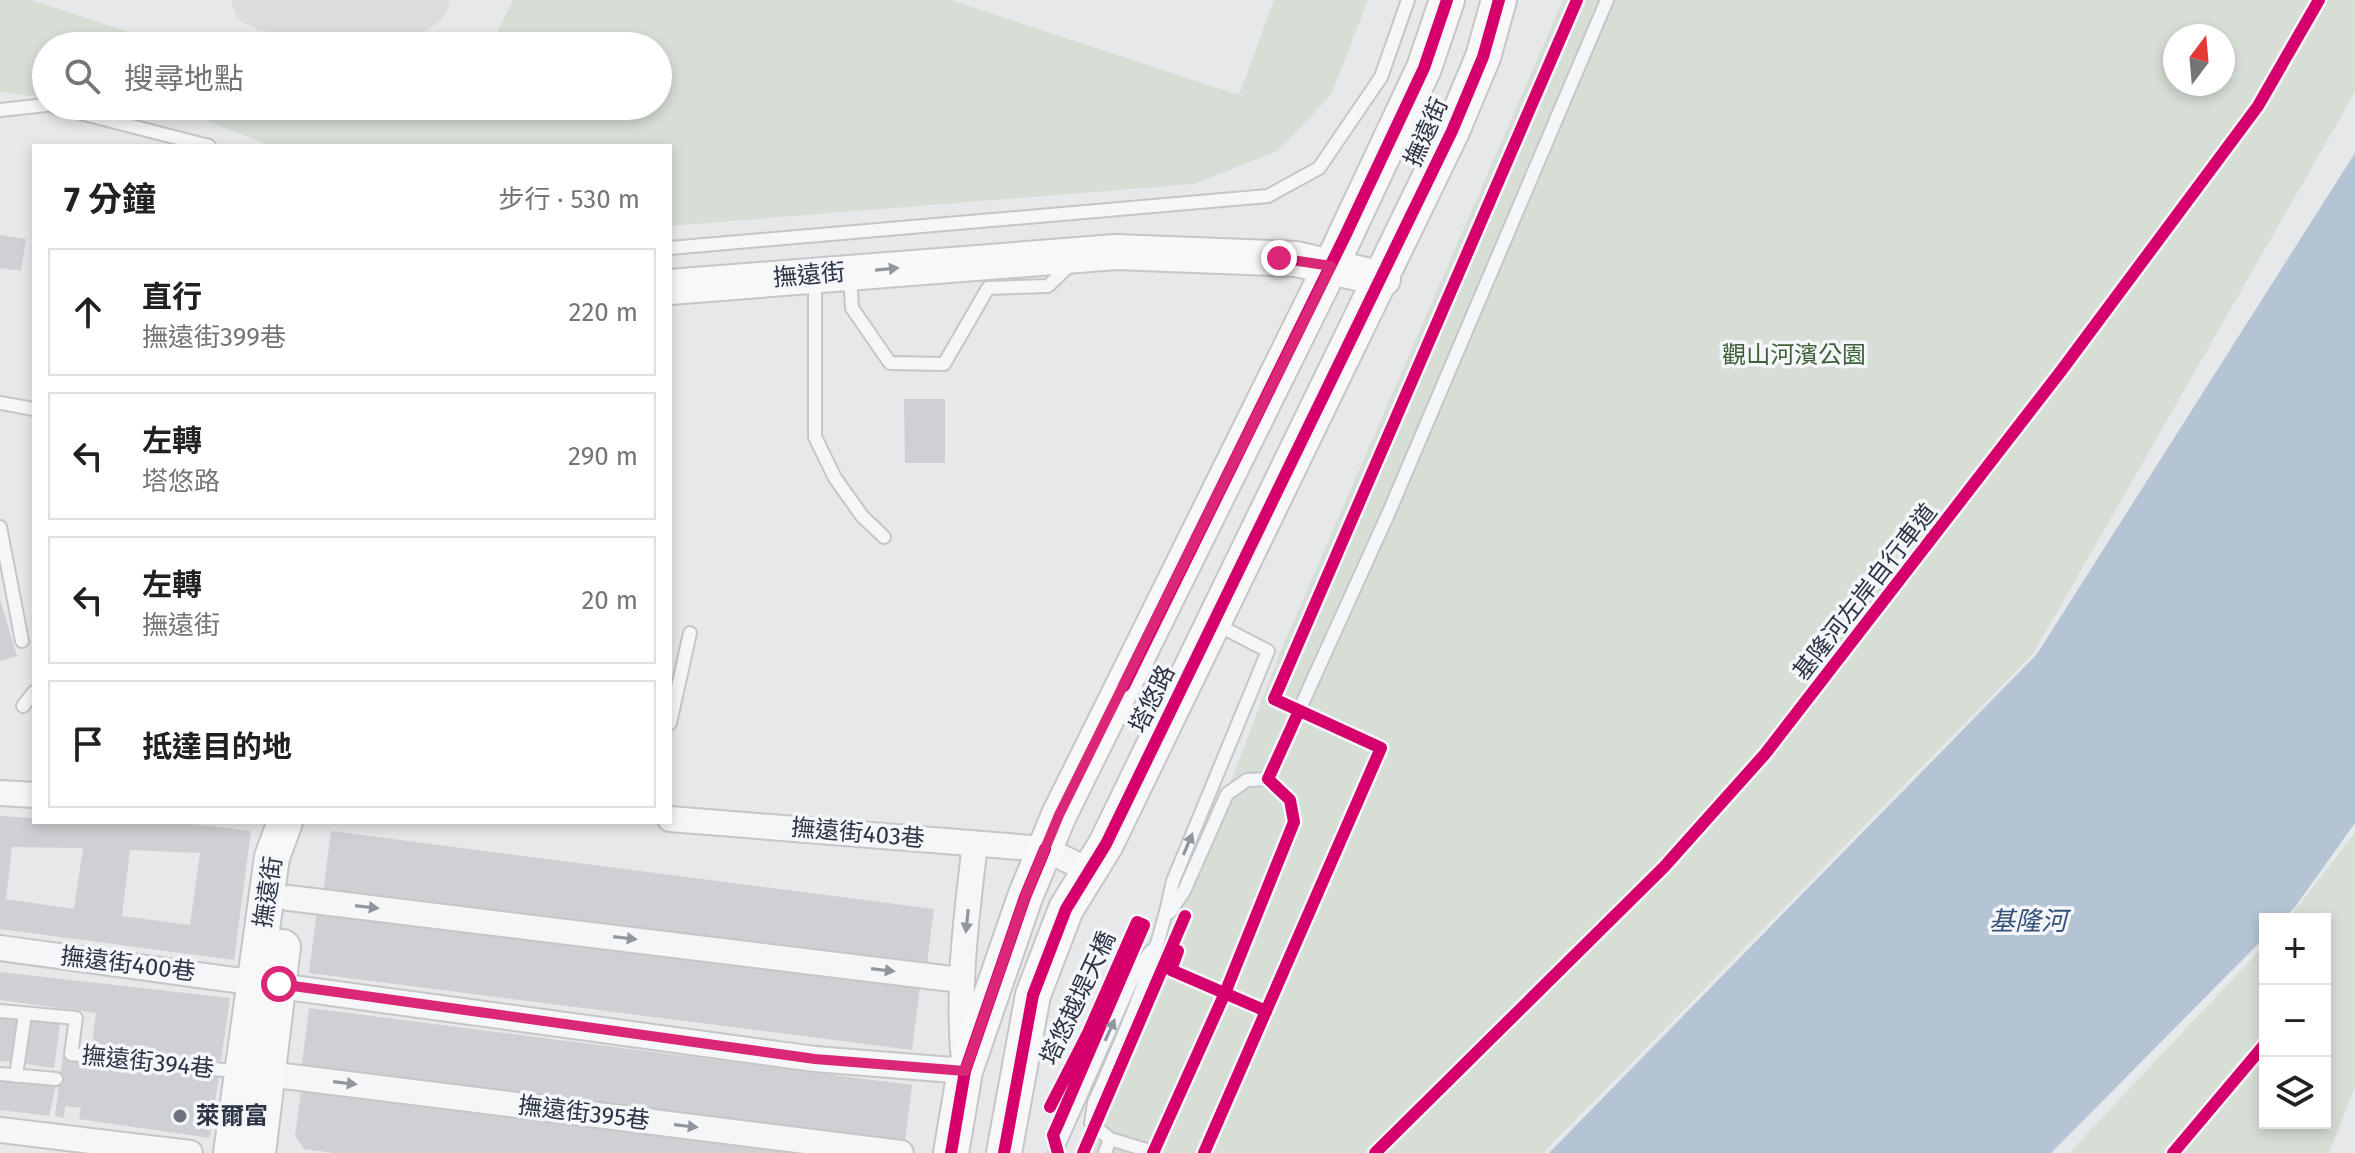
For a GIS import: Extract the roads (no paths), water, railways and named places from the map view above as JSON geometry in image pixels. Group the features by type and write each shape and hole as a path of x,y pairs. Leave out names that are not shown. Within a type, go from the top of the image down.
{"main road":[{"name":"撫遠街","path":"1331,266 1424,68 1447,0"},
{"name":"撫遠街","path":"672,287 1116,252 1288,258 1383,279 1483,57 1499,0"},
{"name":"塔悠路","path":"951,1153 965,1071 1025,897 1045,849 1331,266"},
{"name":"塔悠路","path":"1004,1153 1033,995 1066,909 1090,871 1383,279"},
{"name":"撫遠街","path":"231,1153 255,1073 267,982 272,857 284,824"},
{"name":"撫遠街","path":"267,982 289,898 295,846 293,824"},
{"name":"撫遠街","path":"255,1073 258,1153"}],"street":[{"path":"0,793 32,795"},
{"name":"撫遠街403巷","path":"672,819 1045,849"},
{"path":"965,1071 959,1022 960,980 975,844"},
{"path":"1045,849 1090,871"},
{"path":"289,898 960,980"},
{"name":"撫遠街400巷","path":"0,948 815,1059 965,1071"},
{"name":"撫遠街395巷","path":"255,1073 901,1153"},
{"path":"0,1130 190,1153"}],"lane":[{"path":"672,248 1268,196 1319,168 1381,77 1408,0"},
{"path":"1268,779 1389,512 1607,0"},
{"path":"0,110 32,107"},
{"path":"112,120 204,144"},
{"path":"850,272 852,308 890,363 944,364 988,288 1048,286 1081,254"},
{"path":"815,275 815,437 835,478 862,516 884,537"},
{"path":"0,403 32,409"},
{"path":"0,527 22,641"},
{"path":"1165,918 1184,891 1227,794 1247,780 1268,779 1290,800 1294,822 1225,993 1153,1153 1100,1135 1091,1123 1094,1103 1148,981 1153,949 1165,918 1173,881 1268,651 1213,622"},
{"path":"672,714 690,633"},
{"path":"23,706 32,695"},
{"path":"1055,1153 1135,973 1153,949"},
{"name":"撫遠街394巷","path":"0,1011 76,1018 71,1054 255,1073"},
{"path":"16,1076 25,1014"},
{"path":"0,1074 56,1079"},
{"path":"1105,1153 1110,1139"}],"water":[{"name":"基隆河","path":"2355,153 2355,823 2295,907 2289,913 2259,913 2259,943 2051,1153 1549,1153 2037,654"}],"place":[{"name":"萊爾富","path":"180,1116"}],"park label":[{"name":"觀山河濱公園","path":"1794,355"}]}
